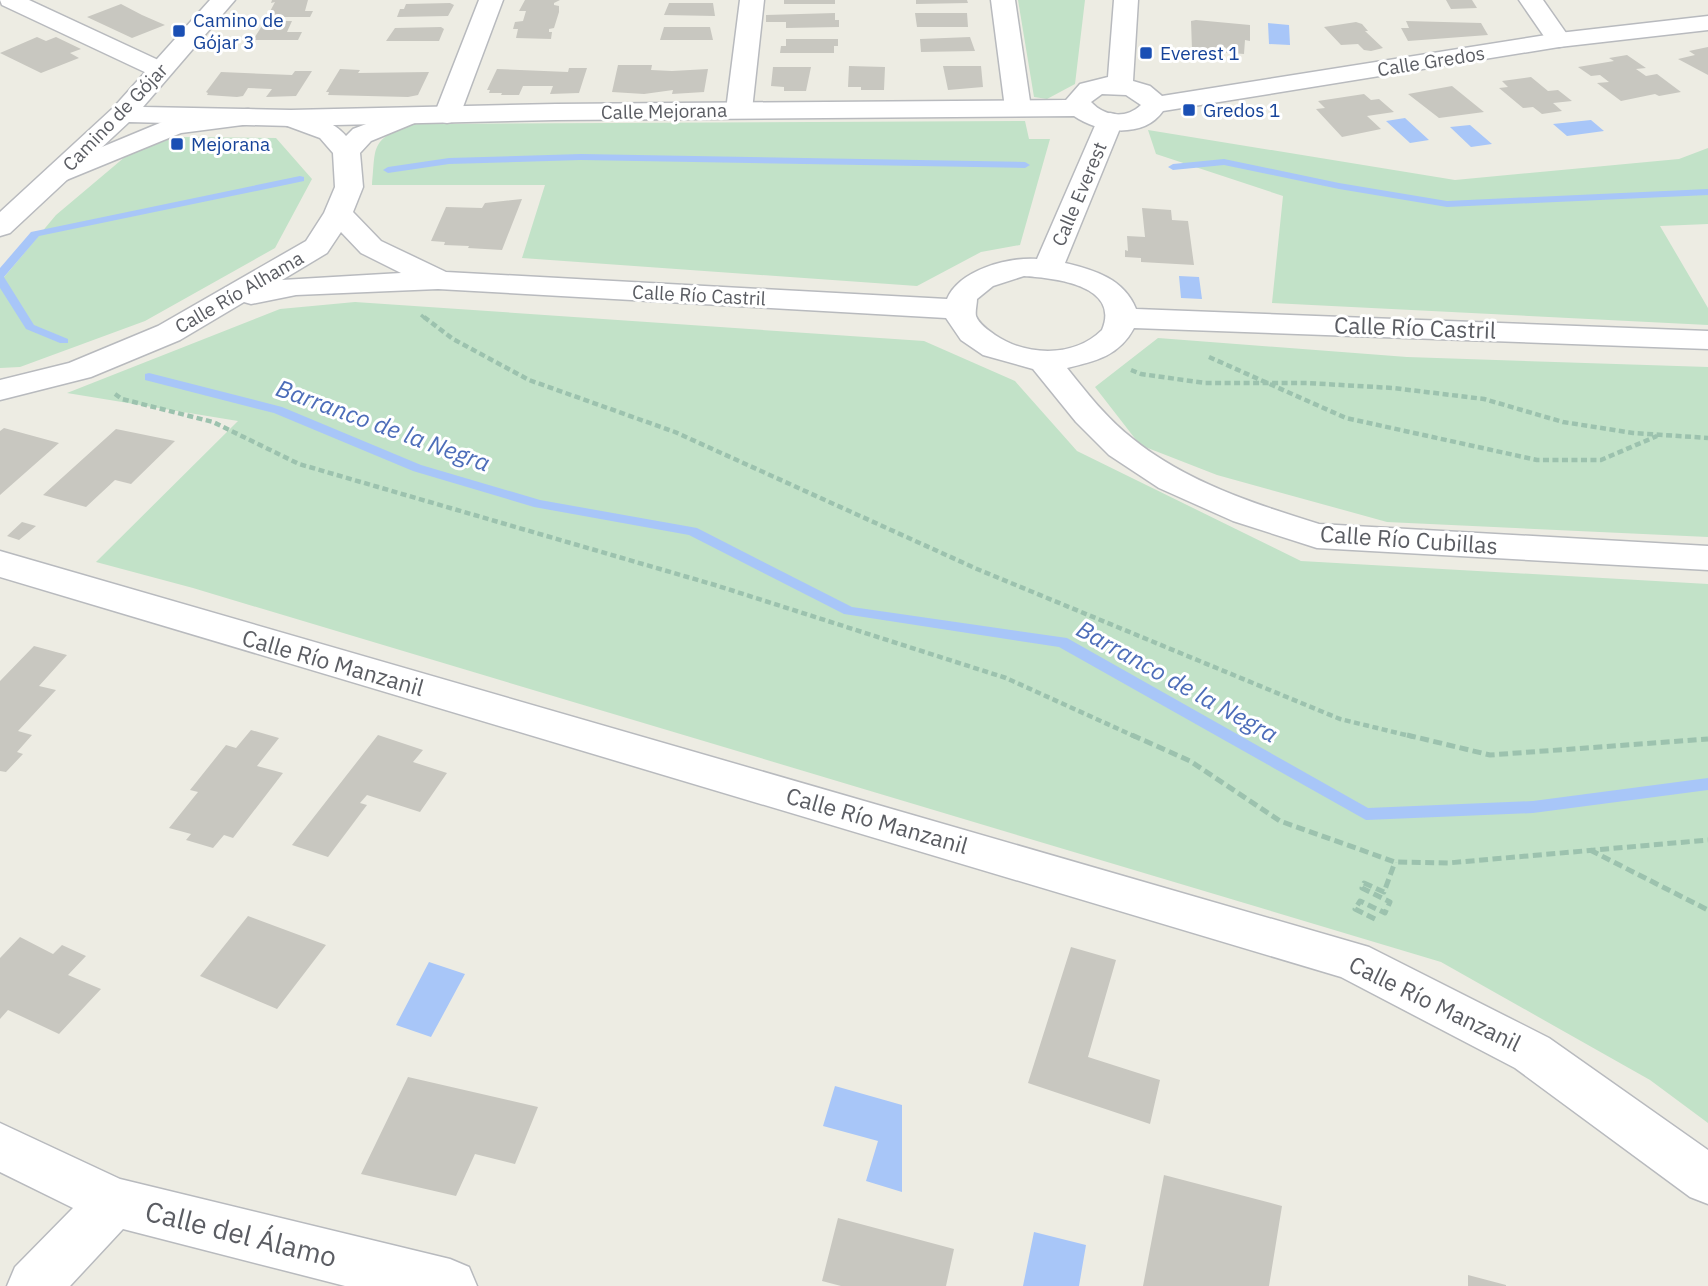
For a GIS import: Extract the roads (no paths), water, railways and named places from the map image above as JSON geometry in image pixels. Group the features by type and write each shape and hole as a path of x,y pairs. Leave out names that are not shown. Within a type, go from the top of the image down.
{"street":[{"path":"10,0 160,70"},
{"name":"Camino de Gójar","path":"0,227 13,202 59,175 122,114 223,0"},
{"path":"447,115 491,0"},
{"path":"739,110 752,0"},
{"path":"1003,0 1018,108"},
{"path":"1120,86 1126,0"},
{"path":"1531,0 1559,40"},
{"name":"Calle Gredos","path":"1110,121 1146,117 1154,105 1559,40 1708,23"},
{"path":"1110,121 1092,116 1080,108 1080,96 1086,91 1107,85 1120,86 1140,90 1154,105"},
{"name":"Calle Mejorana","path":"122,114 291,118 739,110 1080,108"},
{"path":"291,118 329,132 346,152 362,135 408,116"},
{"name":"Calle Mejorana","path":"59,175 176,126 248,117"},
{"name":"Calle Everest","path":"1048,268 1110,121"},
{"name":"Calle Río Alhama","path":"0,390 80,370 169,332 317,247 338,213 349,187 346,152"},
{"name":"Calle Río Castril","path":"338,213 371,247 440,281"},
{"path":"1022,267 1048,268 1082,276 1108,291 1119,304 1122,318 1118,331 1107,344 1090,353 1067,359 1017,357 993,349 974,338 962,324 959,309 964,294 977,281 998,272 1022,267"},
{"name":"Calle Río Castril","path":"225,300 296,286 440,281 959,309"},
{"name":"Calle Río Castril","path":"1122,318 1708,340"},
{"name":"Calle Río Cubillas","path":"1043,360 1088,415 1121,447 1171,480 1246,513 1317,536 1708,558"},
{"name":"Calle Río Manzanil","path":"0,564 1353,961 1532,1053 1708,1180"},
{"name":"Calle del Álamo","path":"0,1147 114,1202 450,1286"},
{"name":"Calle del Álamo","path":"34,1286 114,1202"}],"water":[{"path":"1268,23 1289,25 1290,45 1269,44"},
{"path":"1405,118 1429,140 1410,143 1386,121"},
{"path":"1591,120 1604,131 1567,136 1553,124"},
{"path":"1470,125 1492,144 1471,147 1450,127"},
{"path":"1179,276 1199,277 1202,299 1181,298"},
{"path":"429,962 465,974 431,1037 396,1025"},
{"path":"835,1086 902,1105 902,1192 866,1181 878,1141 823,1126"},
{"path":"1034,1232 1086,1245 1079,1286 1023,1286"}],"waterway":[{"path":"388,170 449,161 581,157 1025,165"},
{"path":"1173,167 1224,162 1339,186 1447,204 1708,192"},
{"path":"0,275 35,234 300,179"},
{"name":"Barranco de la Negra","path":"0,279 30,327 64,341"},
{"name":"Barranco de la Negra","path":"149,377 278,410 417,468 539,504 692,531 849,611 1062,642 1366,814 1533,807 1708,784"}],"place":[{"name":"Camino de Gójar 3","path":"179,31"},
{"name":"Everest 1","path":"1146,53"},
{"name":"Gredos 1","path":"1189,110"},
{"name":"Mejorana","path":"177,144"}]}
